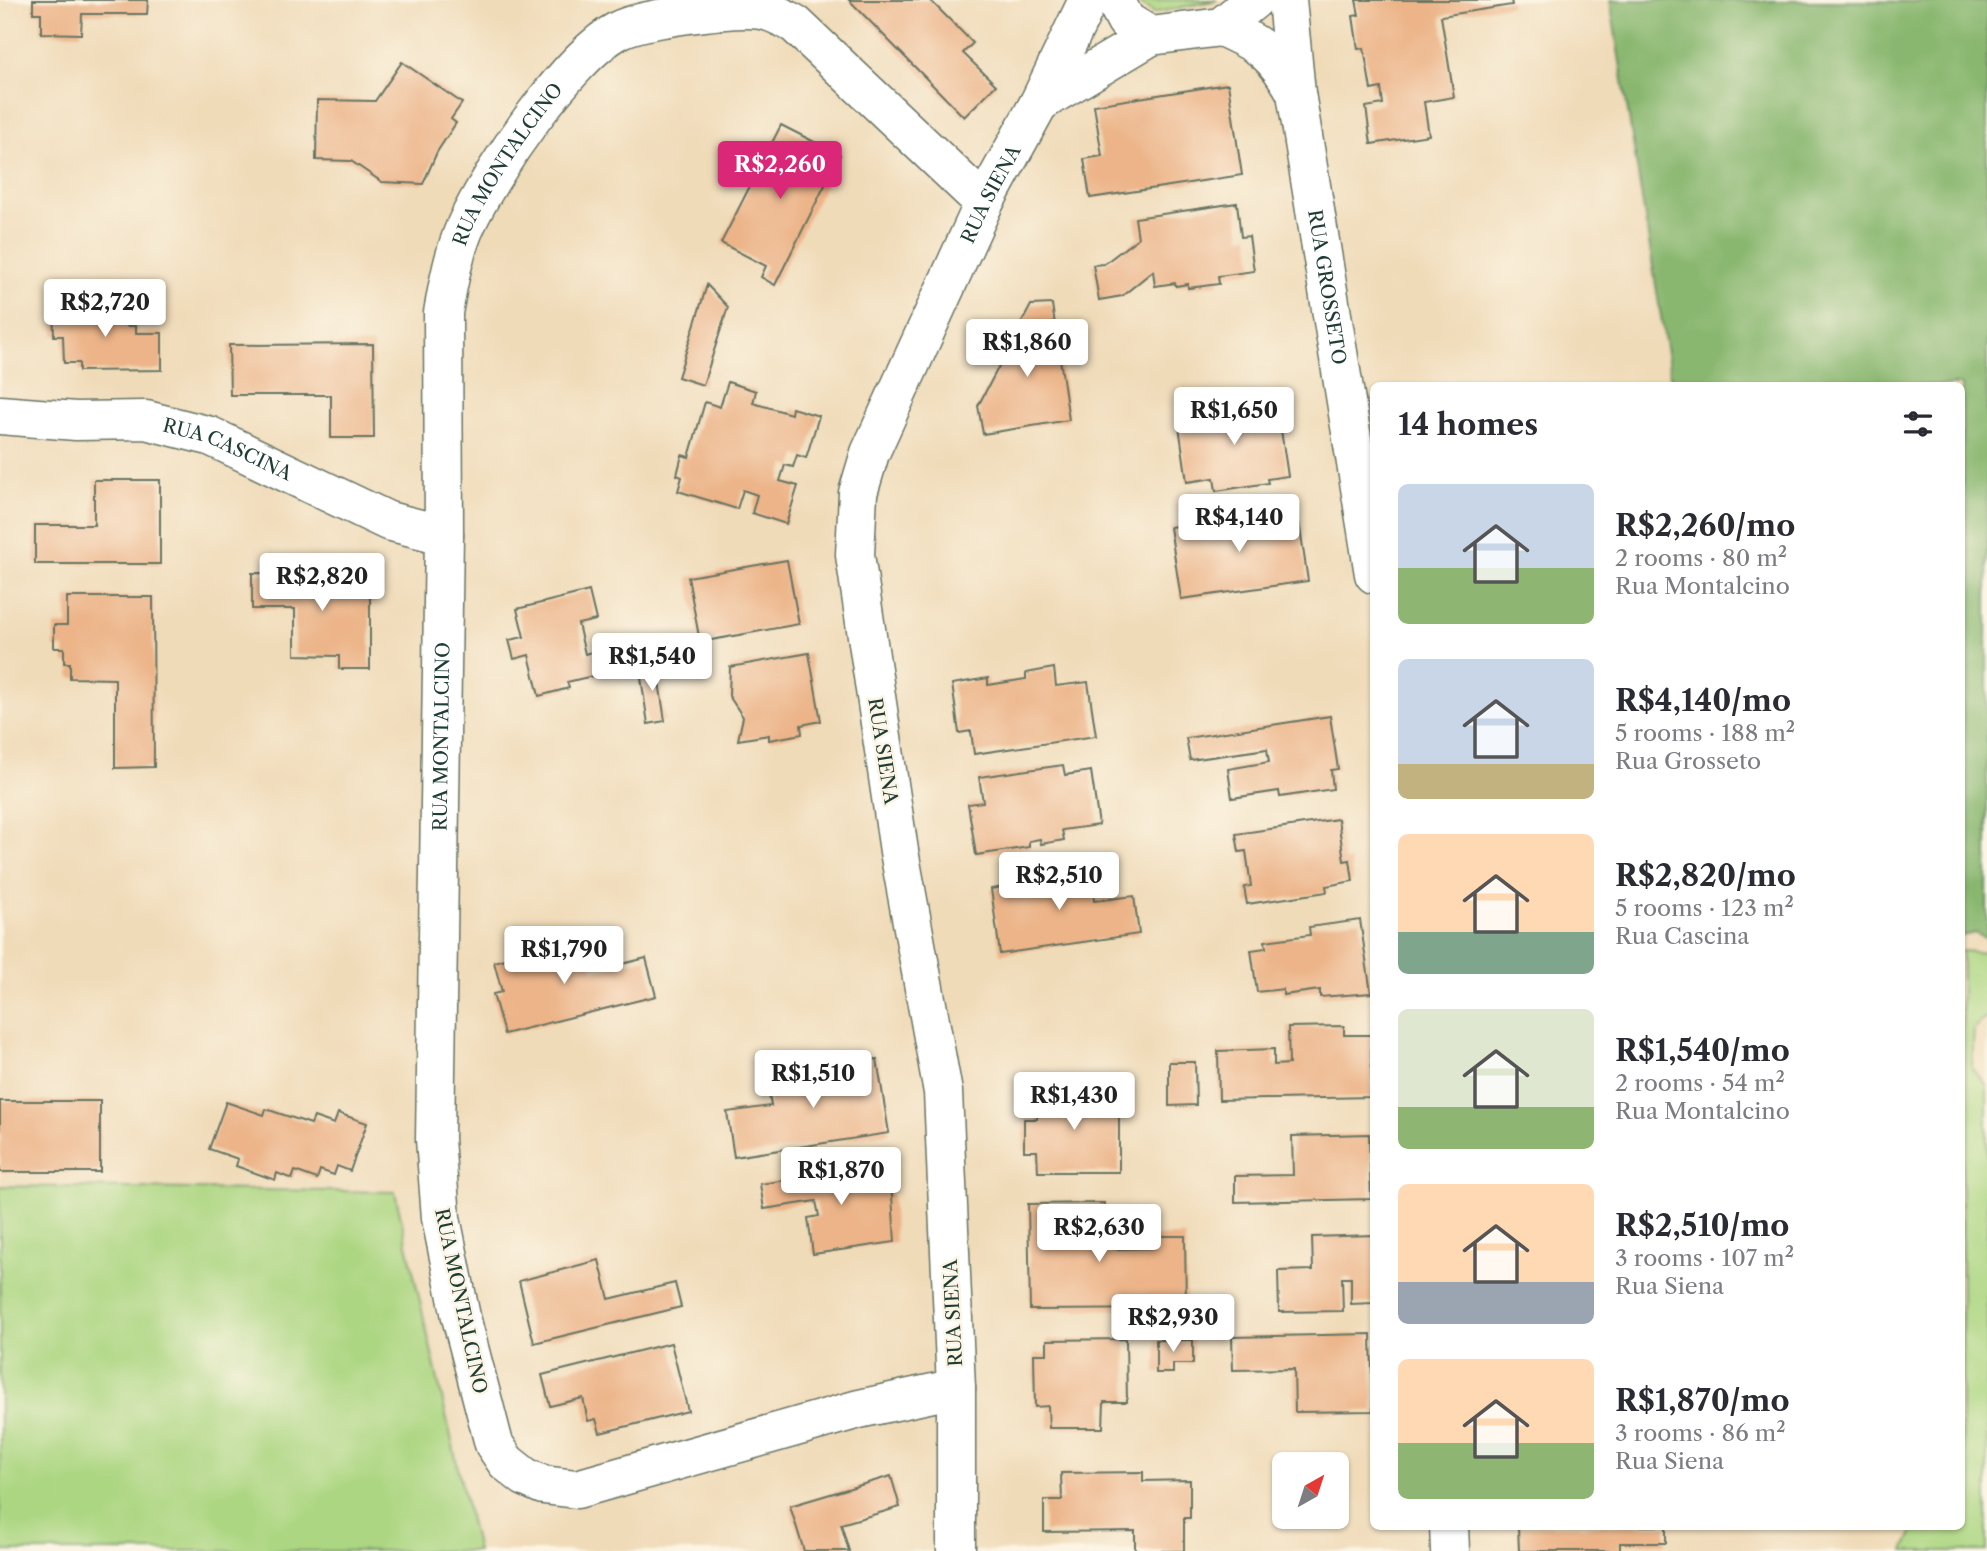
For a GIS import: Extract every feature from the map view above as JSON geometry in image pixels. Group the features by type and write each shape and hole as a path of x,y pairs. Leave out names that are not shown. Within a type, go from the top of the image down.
{"street":[{"name":"RUA SIENA","path":"956,1551 956,1388 943,1092 899,851 855,555 858,493 870,453 984,203 1040,103 1088,0"},
{"path":"1115,0 1126,21 1151,36"},
{"path":"1221,27 1254,0"},
{"name":"RUA GROSSETO","path":"1287,0 1296,93 1370,549"},
{"name":"RUA MONTALCINO","path":"956,1388 859,1409 577,1489 551,1487 525,1477 506,1462 494,1444 461,1317 441,1217 435,1139 444,535 443,313 449,280 465,226 505,155 592,49 620,29 717,11 761,10 795,24 984,203"},
{"path":"1040,103 1151,36 1221,27 1257,42 1280,63 1296,93"},
{"name":"RUA CASCINA","path":"0,415 76,421 146,420 209,436 388,522 444,535"},
{"path":"1449,1530 1450,1551"}],"green space":[{"path":"1135,0 1217,0 1154,13"},
{"path":"1610,0 1987,2 1987,939 1975,933 1965,935 1965,382 1672,382"},
{"path":"1965,951 1987,953 1987,1017 1974,1028 1972,1069 1987,1085 1987,1551 1904,1551 1913,1530 1965,1530"},
{"path":"0,1186 395,1192 477,1551 0,1551"}],"building":[{"path":"33,0 148,0 147,14 82,14 81,34 41,33 41,13 33,13"},
{"path":"849,0 930,0 973,43 963,53 996,85 964,117"},
{"path":"1356,0 1511,0 1512,5 1441,16 1454,97 1424,102 1429,135 1371,144 1366,107 1383,104 1381,88 1371,90 1364,48 1358,49 1353,16 1359,15"},
{"path":"402,62 462,103 451,119 456,123 437,152 423,184 382,182 351,161 316,160 317,100 375,101"},
{"path":"1228,84 1242,175 1090,198 1084,159 1102,156 1094,105"},
{"path":"781,125 840,155 775,285 761,277 766,266 721,243"},
{"path":"1237,203 1241,237 1249,236 1254,271 1218,276 1219,284 1188,288 1188,284 1176,286 1175,283 1155,286 1153,271 1122,296 1099,300 1093,265 1104,264 1138,238 1135,218"},
{"path":"707,285 728,307 703,385 678,377"},
{"path":"1052,304 1069,420 983,434 978,406 1031,305"},
{"path":"53,305 127,305 127,326 136,326 136,333 162,333 162,370 79,371 79,363 64,363 63,336 54,336"},
{"path":"373,344 374,438 331,438 331,395 230,395 229,345"},
{"path":"728,382 756,391 753,403 791,414 792,408 819,416 806,458 797,455 793,467 785,465 780,481 798,486 786,524 752,513 757,495 743,490 737,509 678,491 682,477 677,475 682,455 689,457 705,402 720,407"},
{"path":"1277,404 1288,476 1267,479 1268,483 1216,491 1214,478 1187,482 1178,419"},
{"path":"94,480 160,480 160,564 35,564 35,525 94,525"},
{"path":"1297,508 1308,581 1181,599 1170,527"},
{"path":"787,560 799,624 700,642 688,577"},
{"path":"252,573 370,574 370,669 339,669 339,656 295,655 295,609 252,609"},
{"path":"589,591 596,620 578,624 585,654 595,651 601,674 567,682 569,688 539,696 529,655 514,659 509,640 524,637 517,609"},
{"path":"67,597 153,597 154,767 115,768 115,679 70,678 70,663 64,663 64,648 54,648 54,625 67,625"},
{"path":"809,653 821,721 801,725 802,734 769,740 769,735 738,740 743,717 729,696 730,667"},
{"path":"656,662 665,721 648,724 639,664"},
{"path":"1054,668 1056,686 1088,682 1096,736 974,754 971,731 959,733 952,684 988,678 988,685 1026,679 1026,673"},
{"path":"1330,716 1338,769 1331,770 1333,789 1280,797 1279,791 1232,798 1228,769 1269,762 1267,749 1190,760 1186,738"},
{"path":"1063,765 1065,775 1091,771 1099,825 1062,830 1064,840 1041,844 1040,839 1029,841 1029,847 976,855 968,804 983,802 979,777"},
{"path":"1338,819 1344,861 1350,860 1353,881 1326,886 1327,892 1247,904 1244,887 1251,886 1246,851 1239,852 1236,834"},
{"path":"1089,866 1094,901 1134,896 1139,934 1000,954 991,889 1027,883 1026,875"},
{"path":"1360,920 1370,993 1320,997 1320,990 1283,995 1283,989 1257,992 1251,950 1266,948 1265,941 1310,935 1309,927"},
{"path":"586,939 594,971 646,958 656,996 504,1034 493,994 502,992 494,962"},
{"path":"1344,1026 1344,1035 1370,1035 1370,1097 1219,1100 1218,1051 1274,1049 1274,1065 1289,1064 1288,1027"},
{"path":"877,1059 889,1133 734,1157 727,1112 771,1106 766,1077"},
{"path":"1169,1062 1195,1062 1196,1105 1169,1106"},
{"path":"1102,1085 1102,1113 1119,1113 1119,1172 1038,1172 1037,1151 1024,1151 1024,1119 1037,1119 1037,1091 1076,1091 1075,1086"},
{"path":"0,1101 100,1101 100,1172 0,1172"},
{"path":"226,1102 264,1115 266,1109 311,1124 314,1117 334,1124 338,1113 367,1123 350,1171 337,1166 334,1175 320,1170 317,1179 295,1171 292,1179 277,1173 275,1180 236,1166 238,1159 209,1149"},
{"path":"1369,1134 1370,1199 1235,1202 1235,1176 1293,1175 1292,1136"},
{"path":"890,1164 895,1242 813,1254 808,1218 819,1216 816,1201 764,1209 760,1184"},
{"path":"1104,1203 1104,1219 1113,1219 1113,1249 1155,1248 1154,1236 1185,1236 1186,1309 1030,1310 1028,1204"},
{"path":"1370,1235 1370,1303 1351,1304 1351,1278 1342,1278 1343,1311 1279,1312 1278,1271 1313,1270 1312,1237"},
{"path":"599,1260 609,1299 675,1283 681,1307 534,1343 519,1281"},
{"path":"1370,1334 1370,1411 1295,1412 1294,1369 1233,1370 1232,1337"},
{"path":"1126,1339 1127,1402 1104,1402 1103,1428 1049,1428 1048,1406 1035,1407 1034,1354 1047,1354 1047,1340"},
{"path":"1156,1340 1193,1340 1193,1364 1173,1364 1173,1373 1156,1373"},
{"path":"671,1343 688,1411 600,1433 596,1419 588,1421 583,1398 550,1406 542,1375"},
{"path":"1143,1472 1143,1481 1190,1480 1190,1518 1184,1518 1184,1551 1135,1551 1135,1531 1044,1532 1044,1500 1062,1500 1061,1473"},
{"path":"891,1476 900,1507 841,1524 849,1551 804,1551 790,1506"},
{"path":"1518,1530 1666,1530 1666,1543 1620,1543 1620,1551 1519,1551"}]}
